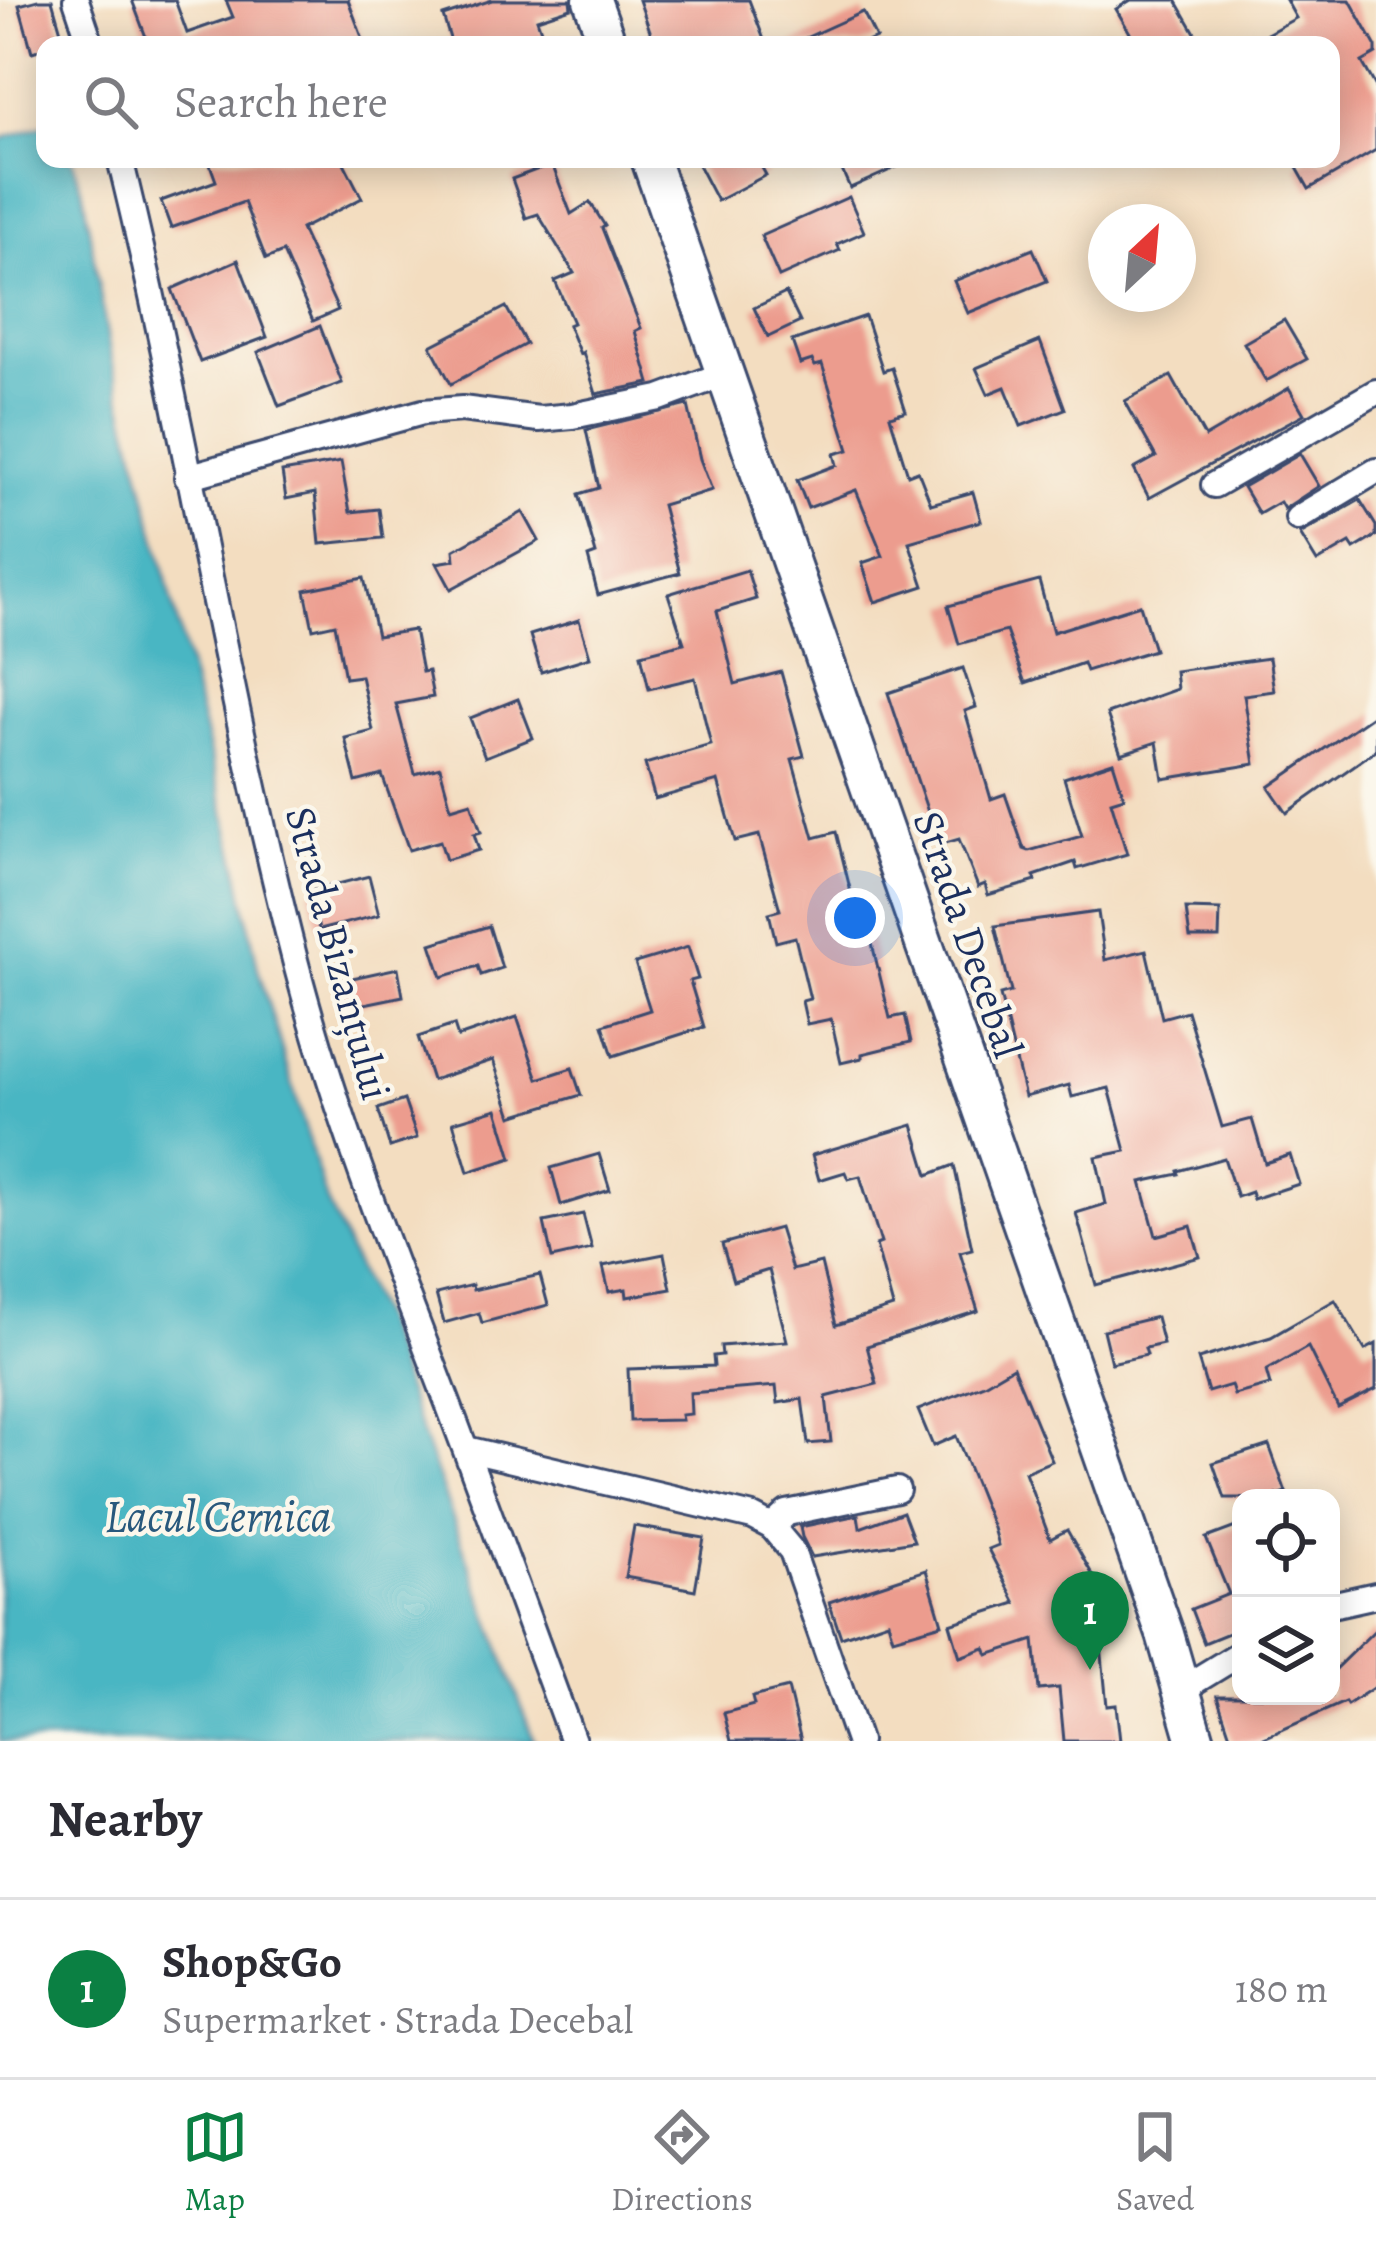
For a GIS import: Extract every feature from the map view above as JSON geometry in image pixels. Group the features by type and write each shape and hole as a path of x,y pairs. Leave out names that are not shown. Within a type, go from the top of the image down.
{"main road":[{"path":"592,0 605,36"},
{"name":"Strada Decebal","path":"653,168 1182,1689 1196,1741"}],"street":[{"path":"76,0 88,36"},
{"name":"Strada Bizanțului","path":"122,168 297,968 338,1103 573,1741"},
{"path":"187,477 423,412 462,409 539,419 572,416 660,398 727,373"},
{"path":"1214,485 1376,392"},
{"path":"1298,518 1376,471"},
{"path":"466,1449 723,1508 772,1527 792,1551 858,1741"},
{"path":"772,1527 787,1514 897,1490"},
{"path":"1340,1603 1376,1595"},
{"path":"1182,1689 1232,1658"}],"water":[{"name":"Lacul Cernica","path":"36,128 36,168 75,168 110,352 235,854 258,969 327,1202 379,1316 534,1741 0,1741 0,139"}],"building":[{"path":"52,0 62,36 36,36 32,52 19,5"},
{"path":"132,0 175,0 187,33 233,17 226,0 348,0 362,36 146,36"},
{"path":"492,0 570,0 571,8 537,19 543,36 449,36 443,16"},
{"path":"639,0 749,0 763,36 652,36"},
{"path":"1131,0 1176,0 1197,36 1132,36 1116,9"},
{"path":"1286,0 1350,0 1376,47 1376,54 1362,62 1376,87 1376,150 1309,189 1297,168 1340,168 1340,36 1263,36 1296,18"},
{"path":"863,12 875,36 810,36"},
{"path":"211,168 347,168 362,198 301,229 338,310 313,321 283,252 266,259 244,202 171,228 161,201 216,181"},
{"path":"554,168 571,214 590,202 605,226 641,328 635,331 650,383 596,394 555,281 574,273 538,214 526,218 512,179"},
{"path":"700,168 762,168 766,175 717,201"},
{"path":"841,168 895,168 850,188"},
{"path":"849,197 864,232 837,244 840,250 779,277 761,236"},
{"path":"1033,249 1047,281 968,313 954,281"},
{"path":"238,260 267,337 200,362 172,289"},
{"path":"786,293 800,322 768,337 754,308"},
{"path":"506,307 526,344 451,384 431,346"},
{"path":"865,316 883,371 892,368 906,411 890,416 908,475 918,471 931,504 973,492 981,521 909,542 924,586 875,602 862,563 883,556 856,490 808,508 797,480 837,465 834,454 849,450 822,364 815,366 812,360 800,364 792,341"},
{"path":"1284,320 1307,359 1266,381 1244,343"},
{"path":"320,326 342,383 279,406 258,352"},
{"path":"1040,341 1065,409 1021,426 1005,387 988,394 976,368"},
{"path":"1171,376 1205,437 1289,388 1304,414 1149,498 1134,469 1156,457 1125,401"},
{"path":"688,405 712,490 662,505 680,573 598,595 588,557 596,554 579,494 599,488 586,430"},
{"path":"1300,454 1319,486 1284,509 1280,502 1259,514 1243,487"},
{"path":"341,462 350,512 379,509 383,538 320,544 315,493 286,499 282,472"},
{"path":"1360,500 1376,526 1376,536 1354,549 1350,543 1317,562 1300,534"},
{"path":"523,512 539,541 451,589 437,563 455,560 454,550"},
{"path":"747,570 756,599 717,611 735,684 781,672 804,756 792,759 814,838 836,832 861,933 869,931 890,1018 905,1015 911,1042 841,1063 831,1019 807,1024 802,1001 810,999 795,937 776,942 769,913 780,910 759,835 735,841 718,781 655,799 645,764 711,745 695,678 649,689 641,654 684,643 668,594"},
{"path":"364,578 377,636 414,630 422,672 428,671 433,697 396,704 415,774 440,767 451,808 471,802 481,832 474,834 479,850 446,860 440,841 409,850 382,775 356,782 345,738 373,731 361,676 345,678 335,624 313,629 305,590"},
{"path":"1039,581 1053,632 1140,605 1154,650 1086,671 1083,663 1025,683 1006,631 959,644 948,606"},
{"path":"579,620 590,657 541,672 530,635"},
{"path":"1269,658 1274,691 1244,695 1255,764 1163,779 1157,742 1121,754 1107,714 1177,689 1175,671"},
{"path":"963,668 976,707 965,711 991,799 1005,794 1024,849 1082,836 1064,778 1113,762 1124,797 1111,801 1127,854 1077,869 1075,862 1034,876 1036,881 988,895 985,884 978,887 959,839 939,845 888,693"},
{"path":"518,699 533,738 485,757 470,718"},
{"path":"1376,713 1376,750 1287,813 1269,787"},
{"path":"369,876 379,915 319,930 310,891"},
{"path":"1186,909 1220,910 1219,938 1190,938"},
{"path":"1098,912 1105,960 1146,950 1162,1018 1187,1011 1222,1127 1252,1119 1265,1163 1290,1155 1299,1184 1253,1199 1251,1192 1237,1197 1224,1158 1141,1182 1156,1236 1191,1226 1200,1257 1096,1285 1076,1213 1106,1204 1096,1157 1126,1151 1109,1088 1072,1097 1069,1085 1025,1097 1000,995 1011,992 995,926"},
{"path":"489,926 502,968 481,975 478,966 442,977 431,944"},
{"path":"688,947 698,979 690,981 704,1027 613,1056 603,1025 650,1010 635,963"},
{"path":"398,968 403,996 345,1008 339,981"},
{"path":"517,1017 538,1079 572,1068 581,1095 512,1116 493,1060 432,1080 418,1037 454,1025 458,1037"},
{"path":"404,1100 417,1138 390,1147 378,1109"},
{"path":"497,1109 512,1158 468,1172 453,1122"},
{"path":"913,1125 928,1175 954,1165 972,1249 960,1252 978,1311 867,1346 877,1384 826,1397 831,1442 808,1444 802,1399 778,1403 776,1386 690,1393 691,1414 681,1415 682,1420 630,1421 628,1369 714,1366 713,1356 722,1355 721,1346 787,1341 769,1270 733,1281 722,1244 779,1228 792,1270 821,1263 836,1325 893,1307 876,1245 881,1243 860,1176 848,1179 845,1172 819,1180 812,1155"},
{"path":"599,1154 610,1190 561,1205 551,1168"},
{"path":"583,1214 592,1249 552,1258 544,1222"},
{"path":"664,1254 671,1289 627,1297 626,1289 609,1292 603,1266"},
{"path":"540,1275 548,1305 482,1323 479,1313 444,1323 436,1294"},
{"path":"1335,1300 1365,1350 1376,1344 1376,1389 1338,1408 1308,1347 1266,1371 1270,1385 1234,1395 1231,1385 1208,1392 1198,1359 1271,1337"},
{"path":"1156,1317 1163,1344 1145,1348 1147,1355 1111,1363 1103,1330"},
{"path":"1013,1367 1052,1461 1025,1472 1050,1539 1067,1530 1096,1581 1113,1633 1100,1635 1107,1706 1116,1705 1120,1741 1064,1741 1059,1688 1039,1690 1034,1640 988,1655 985,1648 960,1657 950,1624 1016,1603 988,1549 998,1545 956,1436 933,1446 918,1410"},
{"path":"1269,1445 1285,1489 1232,1489 1232,1498 1225,1498 1213,1463"},
{"path":"903,1512 914,1541 812,1557 800,1527 858,1515 860,1528"},
{"path":"634,1526 704,1538 695,1590 625,1577"},
{"path":"1232,1528 1232,1632 1204,1643 1191,1609 1229,1594 1206,1538"},
{"path":"926,1570 942,1624 893,1638 888,1621 841,1637 829,1602"},
{"path":"1376,1629 1376,1686 1347,1705 1340,1704 1340,1664"},
{"path":"788,1688 801,1741 731,1741 724,1713 754,1705 752,1697"},
{"path":"1217,1696 1232,1696 1232,1705 1338,1705 1257,1741 1232,1741"}],"place":[{"name":"Shop&Go","path":"1090,1670"}]}
